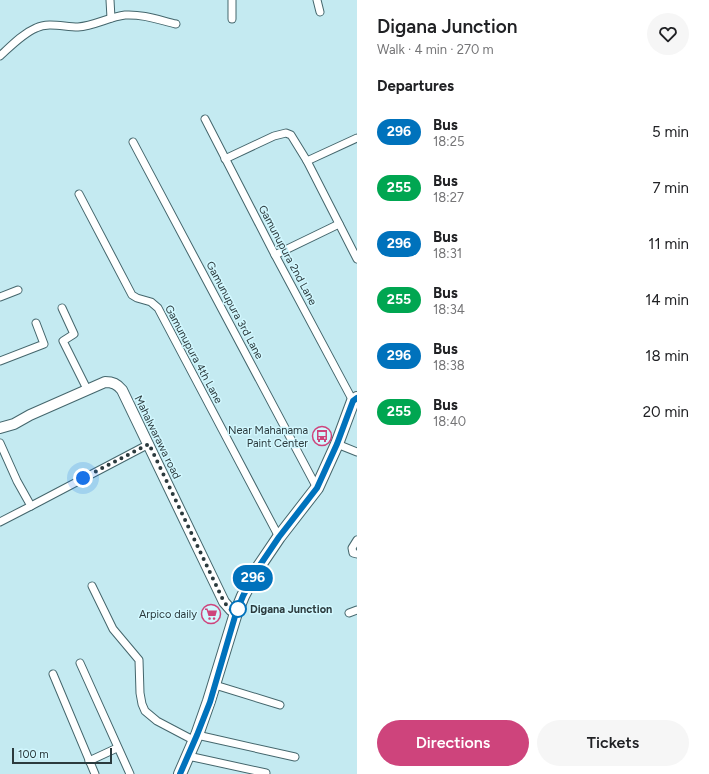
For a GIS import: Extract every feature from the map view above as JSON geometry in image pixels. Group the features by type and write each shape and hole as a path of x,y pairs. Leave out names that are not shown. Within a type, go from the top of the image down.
{"main road":[{"path":"180,774 196,738 215,685 236,613 243,596 256,571 279,537 317,488 355,399"}],"street":[{"path":"110,0 111,18"},
{"path":"232,0 232,19"},
{"path":"317,0 320,12"},
{"path":"0,56 26,33 36,27 47,25 80,27 125,15 145,16 176,24"},
{"name":"Gamunupura 2nd Lane","path":"205,119 275,255 355,399"},
{"path":"225,159 274,136 286,133 291,135 307,162 357,259"},
{"path":"307,162 357,138"},
{"name":"Gamunupura 3rd Lane","path":"133,142 317,488"},
{"name":"Gamunupura 4th Lane","path":"79,194 132,295 151,302 158,308 279,537"},
{"path":"275,255 339,224"},
{"path":"0,297 18,290"},
{"path":"62,308 74,334 63,341 87,389"},
{"path":"0,362 44,344 36,323"},
{"name":"Mahalwarawa road","path":"0,428 14,424 30,415 104,382 110,382 118,386 122,390 149,444 224,602 236,613"},
{"path":"0,443 17,481 31,506"},
{"path":"0,522 149,444"},
{"path":"337,444 357,452"},
{"path":"357,540 352,548 352,553 357,554"},
{"path":"92,586 114,629 139,660 140,693 142,704 145,711 156,721 196,738 295,757"},
{"path":"349,613 357,610"},
{"path":"80,663 130,774"},
{"path":"53,674 95,774"},
{"path":"215,685 280,705"},
{"path":"89,761 117,748"},
{"path":"188,756 266,772"}],"bus line":[{"name":"296","path":"180,774 210,702 236,613 243,596 256,571 279,537 317,488 337,444 353,401 357,398"}],"place":[{"name":"Near Mahanama Paint Center","path":"322,436"},
{"name":"Digana Junction","path":"238,609"},
{"name":"Arpico daily","path":"211,614"}],"route":[{"path":"83,478 149,444 224,602 236,613 238,609"}]}
